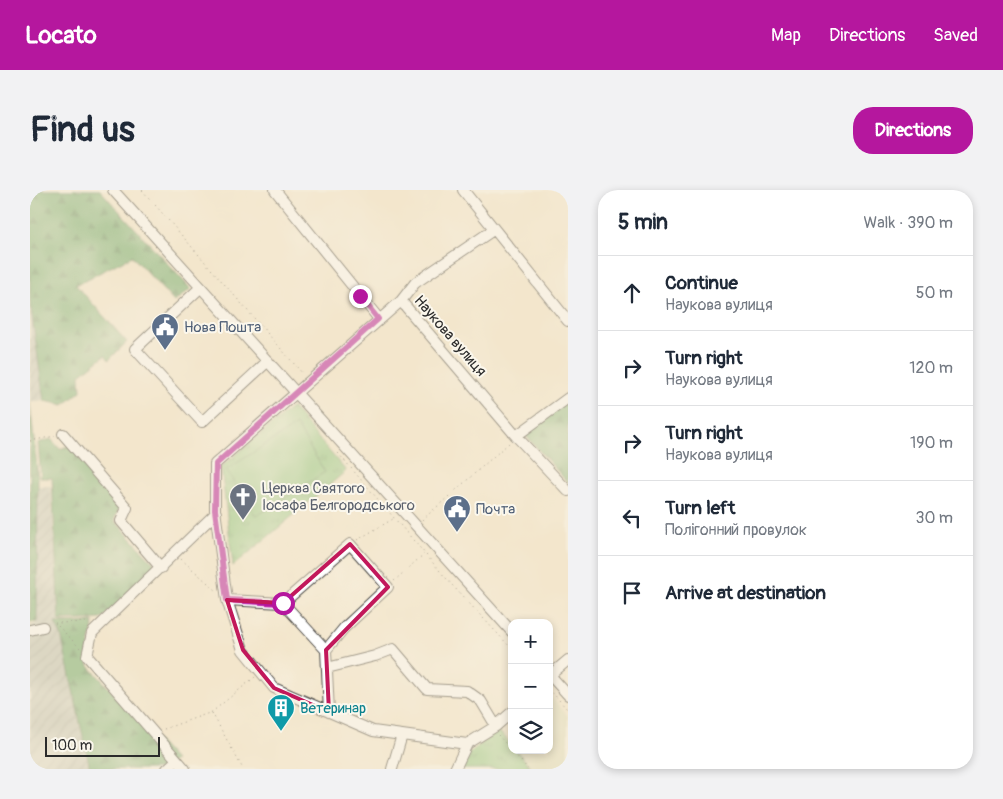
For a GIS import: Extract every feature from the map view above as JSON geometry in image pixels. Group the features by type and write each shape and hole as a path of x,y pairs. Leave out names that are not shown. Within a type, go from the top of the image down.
{"street":[{"path":"113,190 508,628"},
{"path":"275,190 378,319"},
{"path":"463,190 493,230 568,321"},
{"path":"401,302 415,283 493,230"},
{"path":"200,288 135,349 202,422 268,361"},
{"name":"Наукова вулиця","path":"467,744 372,731 274,688 243,650 227,600 216,514 216,464 298,393 378,319 401,302 516,436 568,491"},
{"path":"516,436 568,398"},
{"path":"63,434 128,508 121,520 161,568"},
{"path":"185,769 87,656 92,634 216,514"},
{"path":"227,600 283,603 350,544 388,587 344,628 326,650"},
{"path":"283,603 326,650 329,712"},
{"path":"30,630 43,627"},
{"path":"327,668 375,656 394,649 427,689 467,691 481,701 494,728"},
{"path":"553,672 568,660"},
{"path":"553,678 568,695"},
{"path":"455,769 467,744 494,728 508,716"},
{"path":"392,769 402,735"},
{"path":"167,769 177,760"}],"path":[{"path":"142,190 310,382"},
{"path":"30,441 63,434"},
{"path":"416,526 516,436"},
{"path":"350,544 394,519"},
{"path":"176,553 227,600"},
{"path":"388,587 424,553"},
{"path":"87,656 55,623 103,622"},
{"path":"154,733 212,712 261,672"},
{"path":"553,693 568,710"},
{"path":"212,712 243,769"},
{"path":"494,728 528,769"}],"highlighted area":[{"path":"350,544 388,587 326,650 329,712 274,688 243,650 227,600 283,603"}],"shaded area":[{"path":"30,301 44,401 30,402"},
{"path":"51,486 59,627 89,769 30,769 30,626 37,623 30,487"},
{"path":"553,699 568,716 568,769 532,769 519,754 553,754"}],"green space":[{"path":"30,190 100,190 191,289 174,302 132,256 76,285 127,342 109,360 105,355 80,375 81,391 64,405 44,401 30,301"},
{"path":"568,401 568,483 524,434"},
{"path":"30,402 38,477 37,622 30,623"},
{"path":"292,407 346,471 233,566 221,467"},
{"path":"296,425 325,472 256,516 226,470"},
{"path":"51,439 60,449 69,445 120,507 114,520 157,566 102,619 59,621 52,478 41,478 38,443"},
{"path":"94,622 87,656 89,666 175,760 164,769 90,769 61,635 55,623"},
{"path":"498,730 508,741 508,754 519,754 532,769 457,769 466,756"}],"place":[{"name":"Нова Пошта","path":"165,351"},
{"name":"Церква Святого Іосафа Белгородського","path":"243,521"},
{"name":"Почта","path":"457,533"},
{"name":"Ветеринар","path":"281,732"}],"route":[{"path":"283,603 227,600 215,510 216,464 310,382 378,319 360,296"}]}
